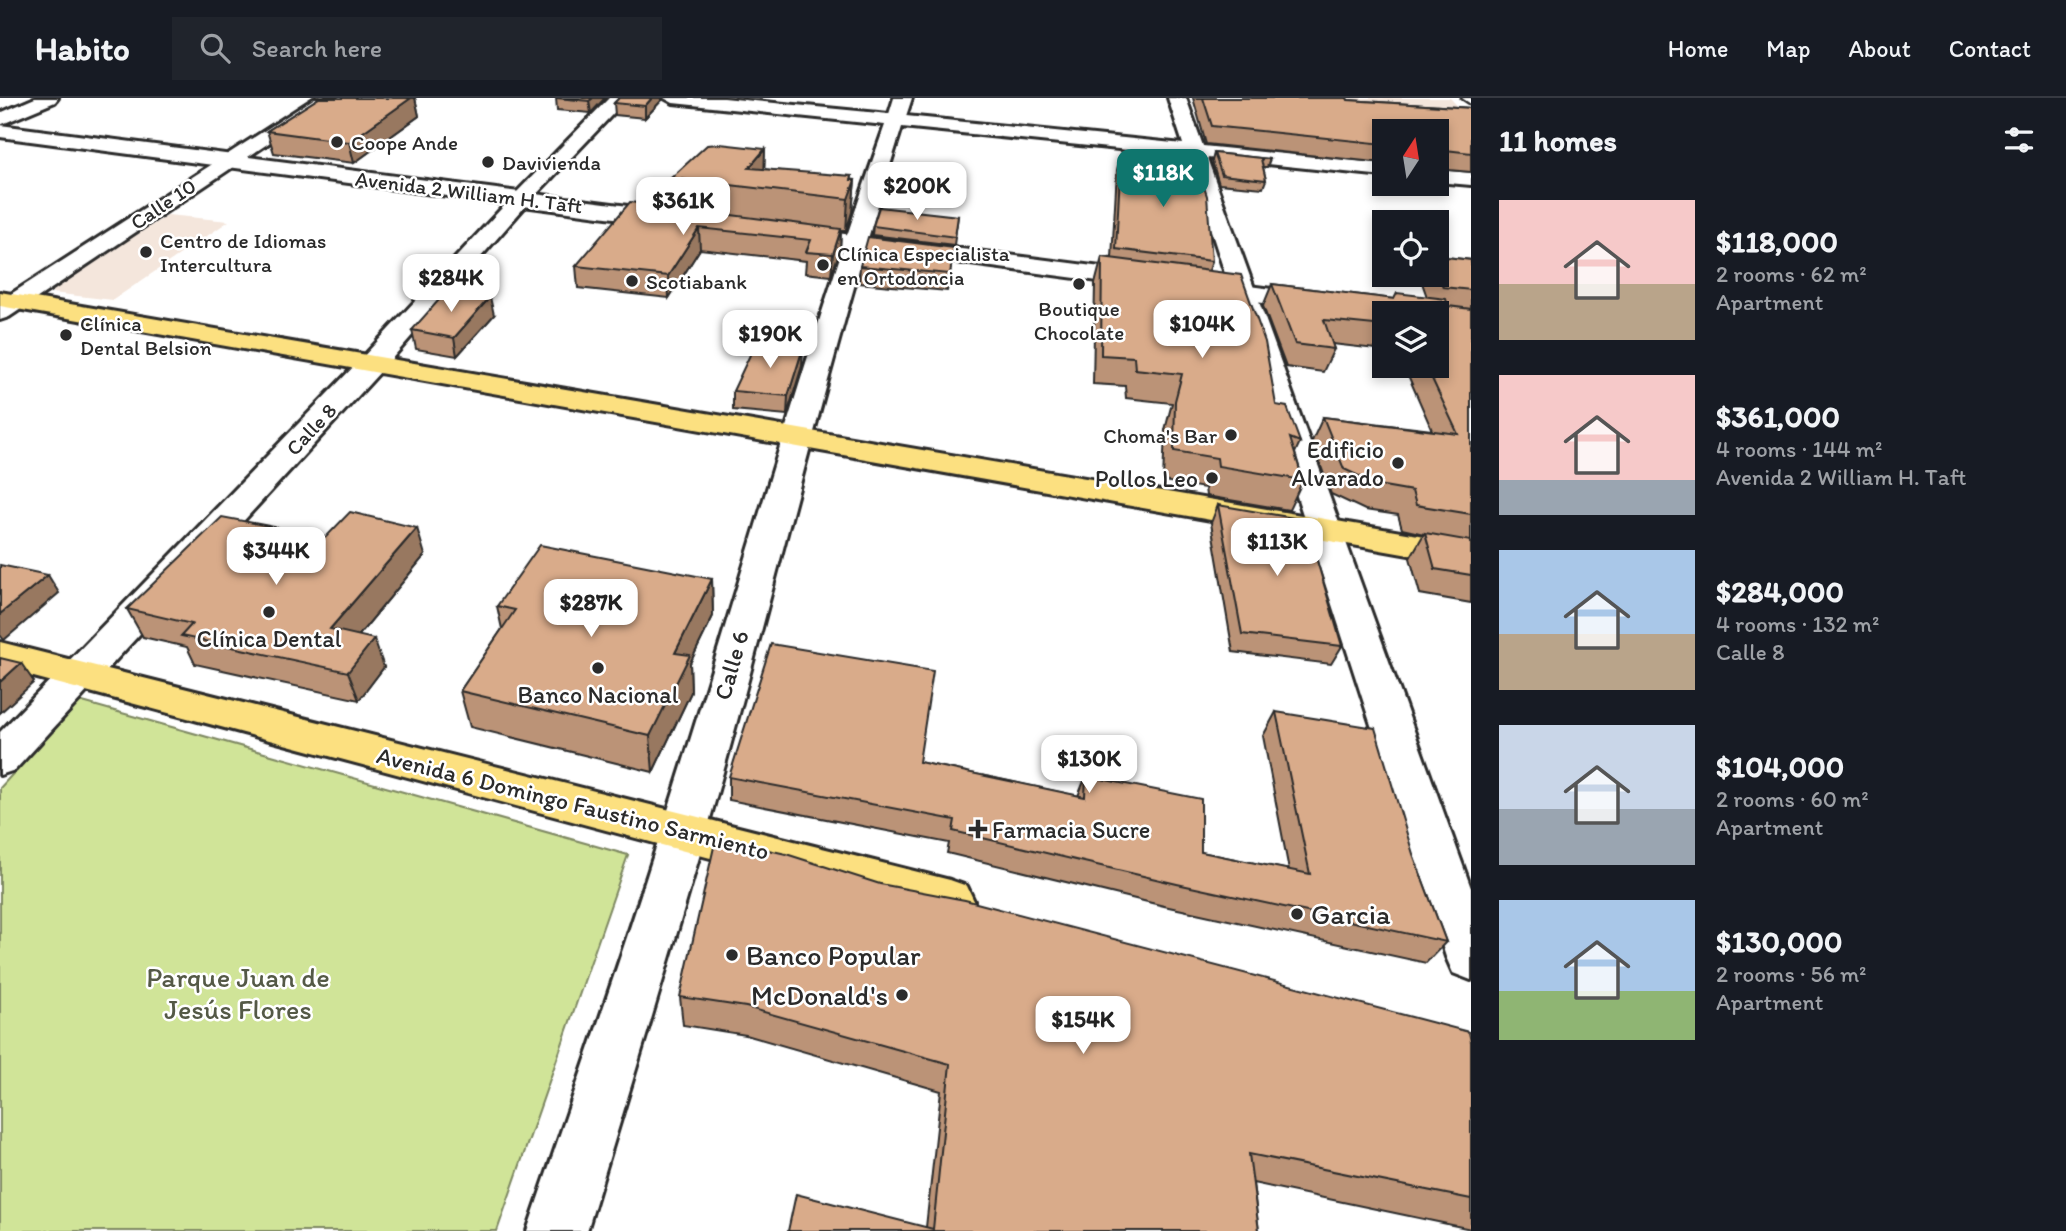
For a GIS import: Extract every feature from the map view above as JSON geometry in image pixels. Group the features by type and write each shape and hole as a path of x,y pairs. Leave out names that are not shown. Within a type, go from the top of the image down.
{"main road":[{"path":"5,305 796,436 1471,555"},
{"name":"Avenida 6 Domingo Faustino Sarmiento","path":"0,655 991,911"}],"street":[{"path":"0,120 49,98"},
{"name":"Calle 10","path":"5,305 327,98"},
{"name":"Calle 8","path":"0,759 371,365 522,198 619,98"},
{"path":"673,98 900,109 1194,151 1372,169"},
{"path":"1177,98 1471,957"},
{"path":"0,106 26,108"},
{"name":"Calle 6","path":"557,1231 684,832 796,436 854,243 900,109"},
{"name":"Avenida 2 William H. Taft","path":"0,131 697,222"},
{"path":"1449,177 1471,179"},
{"path":"763,230 1372,310"}],"shaded area":[{"path":"1305,98 1450,98 1471,120"},
{"name":"Centro de Idiomas Intercultura","path":"168,215 229,221 113,300 52,293 57,285"}],"green space":[{"name":"Parque Juan de Jesús Flores","path":"79,701 628,855 497,1231 0,1231 0,788"}],"building":[{"path":"319,98 411,98 349,142 267,131"},
{"path":"556,98 593,98 589,101"},
{"path":"619,98 652,98 645,106 614,103"},
{"path":"1203,98 1347,98 1471,108 1471,153 1449,150 1449,119 1372,119 1372,143 1212,126"},
{"path":"707,145 765,149 749,168 852,176 851,180 855,180 848,199 671,178"},
{"path":"1214,153 1270,159 1261,159 1266,180 1222,175"},
{"path":"1121,155 1195,161 1207,196 1212,261 1116,249"},
{"path":"630,202 841,229 833,254 806,252 811,240 699,228 668,276 576,266"},
{"path":"879,207 958,216 955,237 873,226"},
{"path":"868,237 954,248 950,274 860,266"},
{"path":"1102,257 1241,275 1265,342 1276,405 1287,407 1300,442 1290,438 1303,480 1218,466 1217,458 1174,451 1175,401 1182,374 1135,369 1134,357 1101,355"},
{"path":"1449,257 1471,260 1471,290 1443,287 1449,287"},
{"path":"1272,284 1394,299 1397,293 1446,299 1372,301 1372,325 1324,320 1334,349 1295,344"},
{"path":"446,292 490,297 454,338 412,330"},
{"path":"1449,306 1471,309 1471,514 1416,505 1412,491 1378,485 1344,469 1323,417 1458,434 1432,378 1449,378"},
{"path":"756,342 803,348 788,396 733,391"},
{"path":"1218,505 1305,520 1342,646 1242,634"},
{"path":"350,512 417,528 330,629 374,639 348,672 181,636 192,624 127,609 222,517 326,537"},
{"path":"1425,533 1471,541 1471,575 1435,569"},
{"name":"Banco Nacional","path":"540,545 712,579 675,653 690,655 650,736 460,691 515,610 497,606"},
{"path":"0,565 48,575 0,614"},
{"path":"771,644 933,671 919,762 1085,797 1086,776 1201,799 1201,852 1310,874 1276,712 1375,728 1413,854 1446,942 1177,884 953,831 955,820 729,777"},
{"path":"0,658 21,663 0,682"},
{"path":"716,838 786,854 880,884 965,900 1469,1032 1471,1199 1249,1154 1259,1231 788,1231 796,1194 933,1229 950,1064 746,1007 680,997"}],"place":[{"name":"Coope Ande","path":"337,142"},
{"name":"Davivienda","path":"488,162"},
{"name":"Centro de Idiomas Intercultura","path":"146,252"},
{"name":"Clínica Especialista en Ortodoncia","path":"823,265"},
{"name":"Scotiabank","path":"632,281"},
{"name":"Boutique Chocolate","path":"1079,284"},
{"name":"Clínica Dental Belsion","path":"66,335"},
{"name":"Choma's Bar","path":"1231,435"},
{"name":"Edificio Alvarado","path":"1398,463"},
{"name":"Pollos Leo","path":"1212,478"},
{"name":"Clínica Dental","path":"269,612"},
{"name":"Banco Nacional","path":"598,668"},
{"name":"Farmacia Sucre","path":"978,829"},
{"name":"Garcia","path":"1297,914"},
{"name":"Banco Popular","path":"732,955"},
{"name":"McDonald's","path":"902,995"}]}
